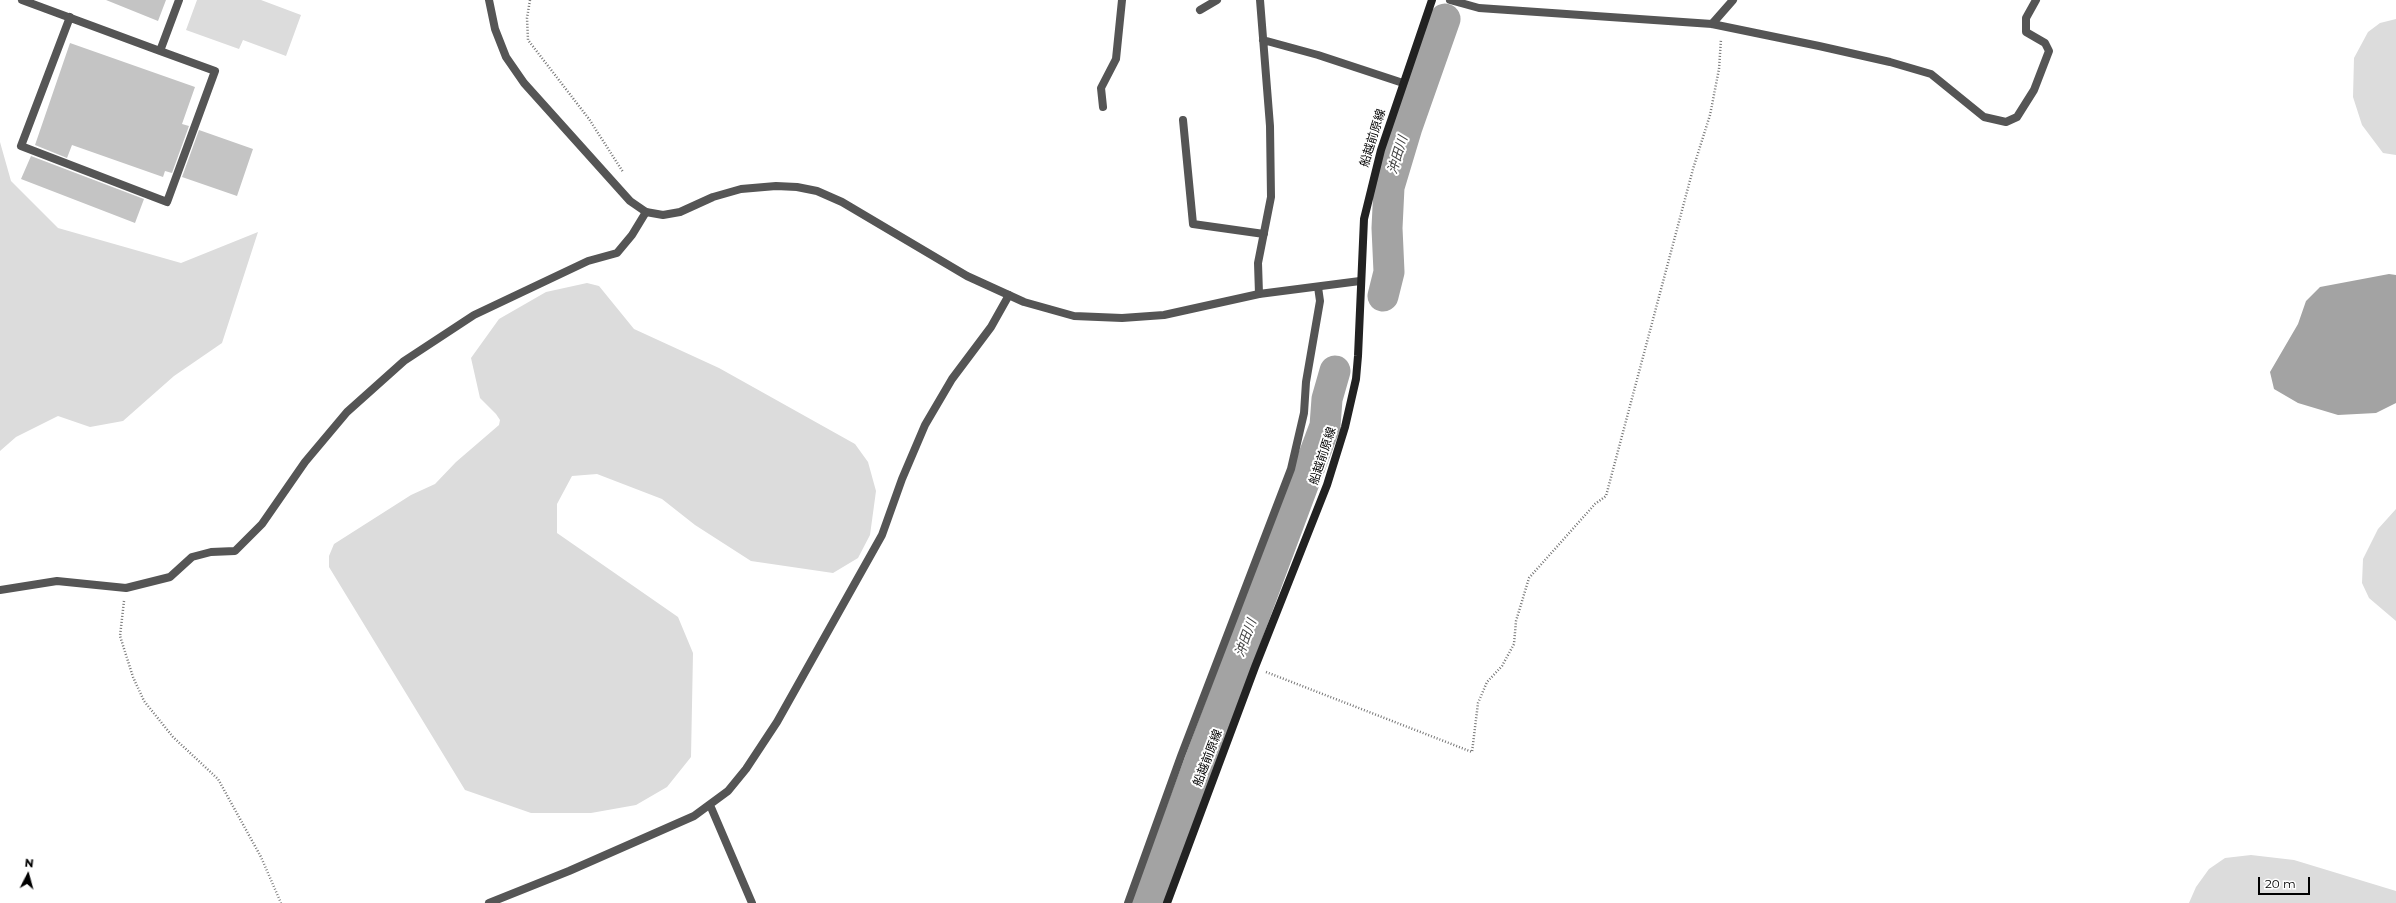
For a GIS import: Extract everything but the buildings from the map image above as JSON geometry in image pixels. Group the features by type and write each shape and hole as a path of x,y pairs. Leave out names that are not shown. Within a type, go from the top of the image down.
{"main road":[{"name":"船越前原線","path":"1167,903 1255,667 1327,485 1345,427 1356,379 1364,219 1381,150 1432,0"}],"street":[{"path":"22,0 70,17 215,71 167,202 21,146 70,17"},
{"path":"160,51 180,0"},
{"path":"489,0 495,29 506,57 524,83 630,201 646,212 663,216 680,212 713,197 741,189 776,186 797,187 817,191 849,206 967,276 1024,302 1074,316 1122,318 1164,314 1259,294 1360,281"},
{"path":"1103,107 1101,88 1116,59 1122,0"},
{"path":"1200,10 1217,0"},
{"path":"1259,294 1258,263 1271,197 1270,126 1260,0"},
{"path":"1450,0 1479,8 1712,24 1833,49 1931,74 1984,117 2006,122 2016,117 2034,90 2049,51 2045,43 2026,32 2026,18 2036,0"},
{"path":"1712,24 1733,0"},
{"path":"1263,40 1318,54 1403,83"},
{"path":"1183,120 1193,224 1264,234"},
{"path":"0,590 57,581 126,588 170,577 192,557 211,552 235,551 262,524 305,462 347,412 404,361 474,315 588,261 617,253 632,235 646,212"},
{"path":"1128,903 1181,756 1291,469 1304,414 1306,382 1320,301 1318,287"},
{"path":"489,903 616,851 694,816 728,791 746,770 777,722 882,535 902,479 925,425 952,378 991,327 1009,295"},
{"path":"710,805 752,903"}],"path":[{"path":"530,0 527,18 528,40 589,119 625,175"},
{"path":"1255,667 1472,752 1478,703 1487,682 1502,666 1514,644 1516,621 1529,578 1594,504 1606,496 1691,176 1710,115 1719,69 1721,26"},
{"path":"126,588 120,636 133,677 144,701 173,737 218,779 261,857 281,903"}],"shaded area":[{"path":"197,0 261,0 301,15 286,56 243,40 239,49 186,30"},
{"path":"2396,19 2396,155 2383,153 2362,125 2353,97 2354,58 2368,32 2380,23"},
{"path":"0,142 11,181 58,228 181,263 258,232 222,343 174,376 123,421 90,427 58,416 16,437 0,451"},
{"path":"2389,274 2396,275 2396,403 2376,413 2338,415 2298,403 2274,389 2270,372 2298,324 2306,301 2320,287"},
{"path":"587,283 599,286 634,329 719,368 855,444 868,462 876,491 870,535 858,558 833,573 751,561 695,525 662,499 597,474 572,476 557,504 557,533 678,617 693,653 691,757 667,787 636,805 591,813 531,813 465,790 329,567 329,556 334,544 411,495 435,484 456,462 499,425 500,420 496,414 480,398 471,358 499,319 546,292"},
{"path":"2396,509 2396,621 2369,598 2362,583 2363,559 2378,529"},
{"path":"2251,855 2294,860 2396,891 2396,903 2189,903 2196,887 2209,869 2225,858"}],"waterway":[{"name":"沖田川","path":"1383,296 1389,272 1387,228 1389,187 1407,127 1445,19"},
{"name":"沖田川","path":"1147,903 1325,426 1327,399 1335,371"}]}
